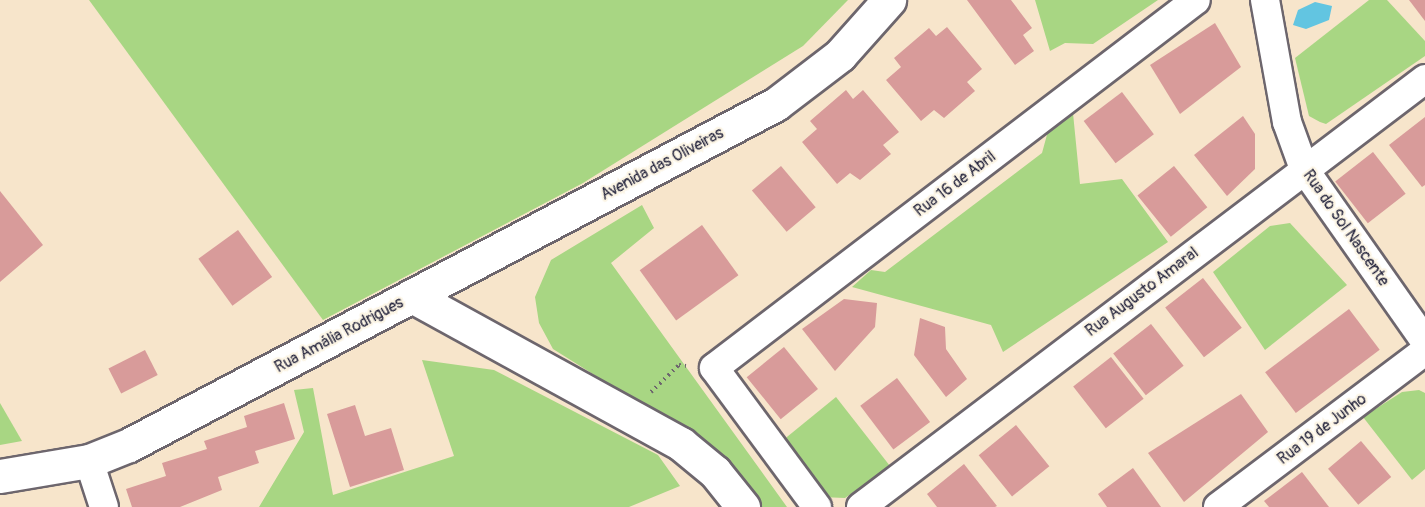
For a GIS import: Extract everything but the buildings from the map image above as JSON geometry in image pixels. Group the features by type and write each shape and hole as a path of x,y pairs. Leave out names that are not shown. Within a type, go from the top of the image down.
{"street":[{"name":"Avenida das Oliveiras","path":"412,296 776,104 840,55 889,0"},
{"name":"Rua 16 de Abril","path":"714,369 1196,0"},
{"name":"Rua do Sol Nascente","path":"1265,0 1287,122 1304,169 1425,341"},
{"name":"Rua Augusto Amaral","path":"861,507 1425,79"},
{"name":"Rua Amália Rodrigues","path":"0,476 89,460 129,445 412,296 681,444 715,472 743,507"},
{"name":"Rua 19 de Junho","path":"1218,507 1425,351"},
{"path":"714,369 817,507"},
{"path":"89,460 104,507"}],"path":[{"path":"627,415 679,365 714,369"}],"green space":[{"path":"89,0 848,0 803,46 583,183 323,320"},
{"path":"1035,0 1158,0 1093,44 1065,43 1050,51"},
{"path":"1369,0 1387,0 1425,41 1425,56 1326,124 1320,122 1309,116 1295,58"},
{"path":"1073,113 1080,184 1122,179 1168,242 1003,352 991,325 852,287 871,270 885,272 1042,153 1048,131"},
{"path":"642,205 654,228 611,263 787,507 761,507 730,460 553,349 539,323 535,297 551,260"},
{"path":"1290,223 1347,285 1265,350 1213,272 1270,226"},
{"path":"422,360 494,370 658,455 680,486 629,507 259,507 304,432 294,390 313,388 333,495 454,456"},
{"path":"1419,390 1425,393 1425,469 1412,480 1363,417 1402,392"},
{"path":"836,397 890,466 845,498 821,497 782,441"},
{"path":"0,403 22,441 0,445"}],"water":[{"path":"1315,2 1332,6 1329,20 1306,29 1293,25 1298,10"}]}
